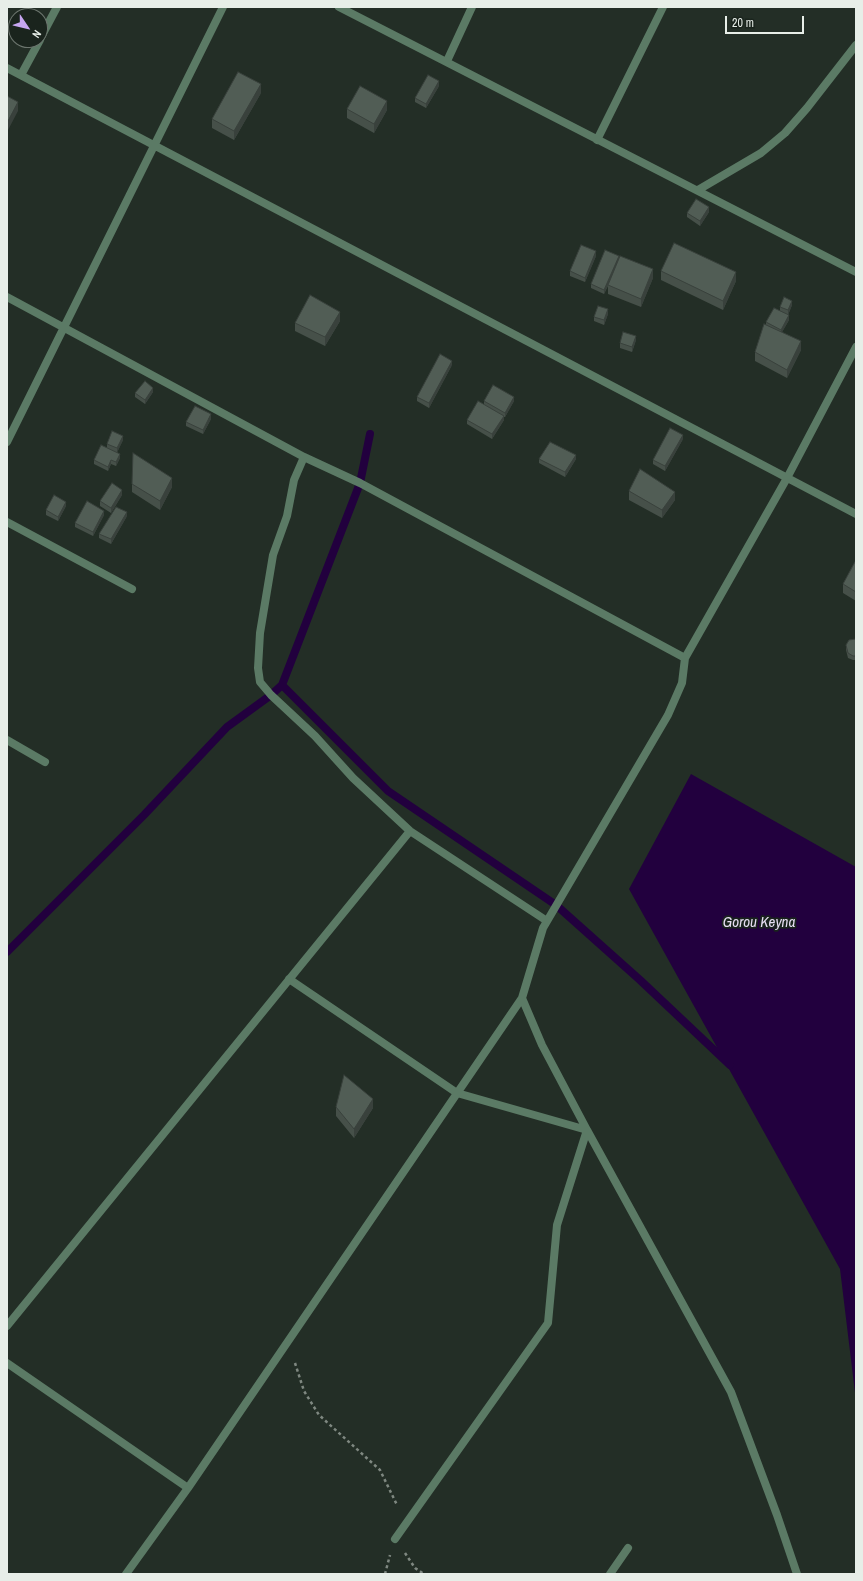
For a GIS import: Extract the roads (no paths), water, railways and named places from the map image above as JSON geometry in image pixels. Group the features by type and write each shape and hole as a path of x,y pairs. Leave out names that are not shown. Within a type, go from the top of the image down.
{"street":[{"path":"48,24 57,7"},
{"path":"7,442 223,7"},
{"path":"339,7 447,61 597,140 698,190 856,272"},
{"path":"447,61 472,7"},
{"path":"597,140 664,7"},
{"path":"698,190 761,153 785,133 807,108 856,45"},
{"path":"21,75 36,48"},
{"path":"7,68 856,514"},
{"path":"7,297 304,457 360,483 685,658"},
{"path":"126,1574 188,1488 522,998 543,928 668,715 682,684 685,658 787,478 856,347"},
{"path":"304,457 294,480 287,516 274,555 260,633 258,668 260,682 271,696 315,736 353,778 410,831 547,921"},
{"path":"7,522 132,589"},
{"path":"7,740 45,762"},
{"path":"7,1326 410,831"},
{"path":"289,979 457,1093 587,1130"},
{"path":"522,998 542,1045 587,1130 731,1392 777,1515 796,1574"},
{"path":"395,1539 548,1323 557,1225 587,1130"},
{"path":"7,1363 188,1488"},
{"path":"610,1574 628,1548"}],"water":[{"name":"Gorou Keyna","path":"691,774 856,867 856,1401 840,1269 629,889"}],"waterway":[{"path":"370,434 360,483 282,685 388,791 556,905 640,980 730,1065"},
{"path":"7,952 144,815 227,727 271,695 282,685"}]}
